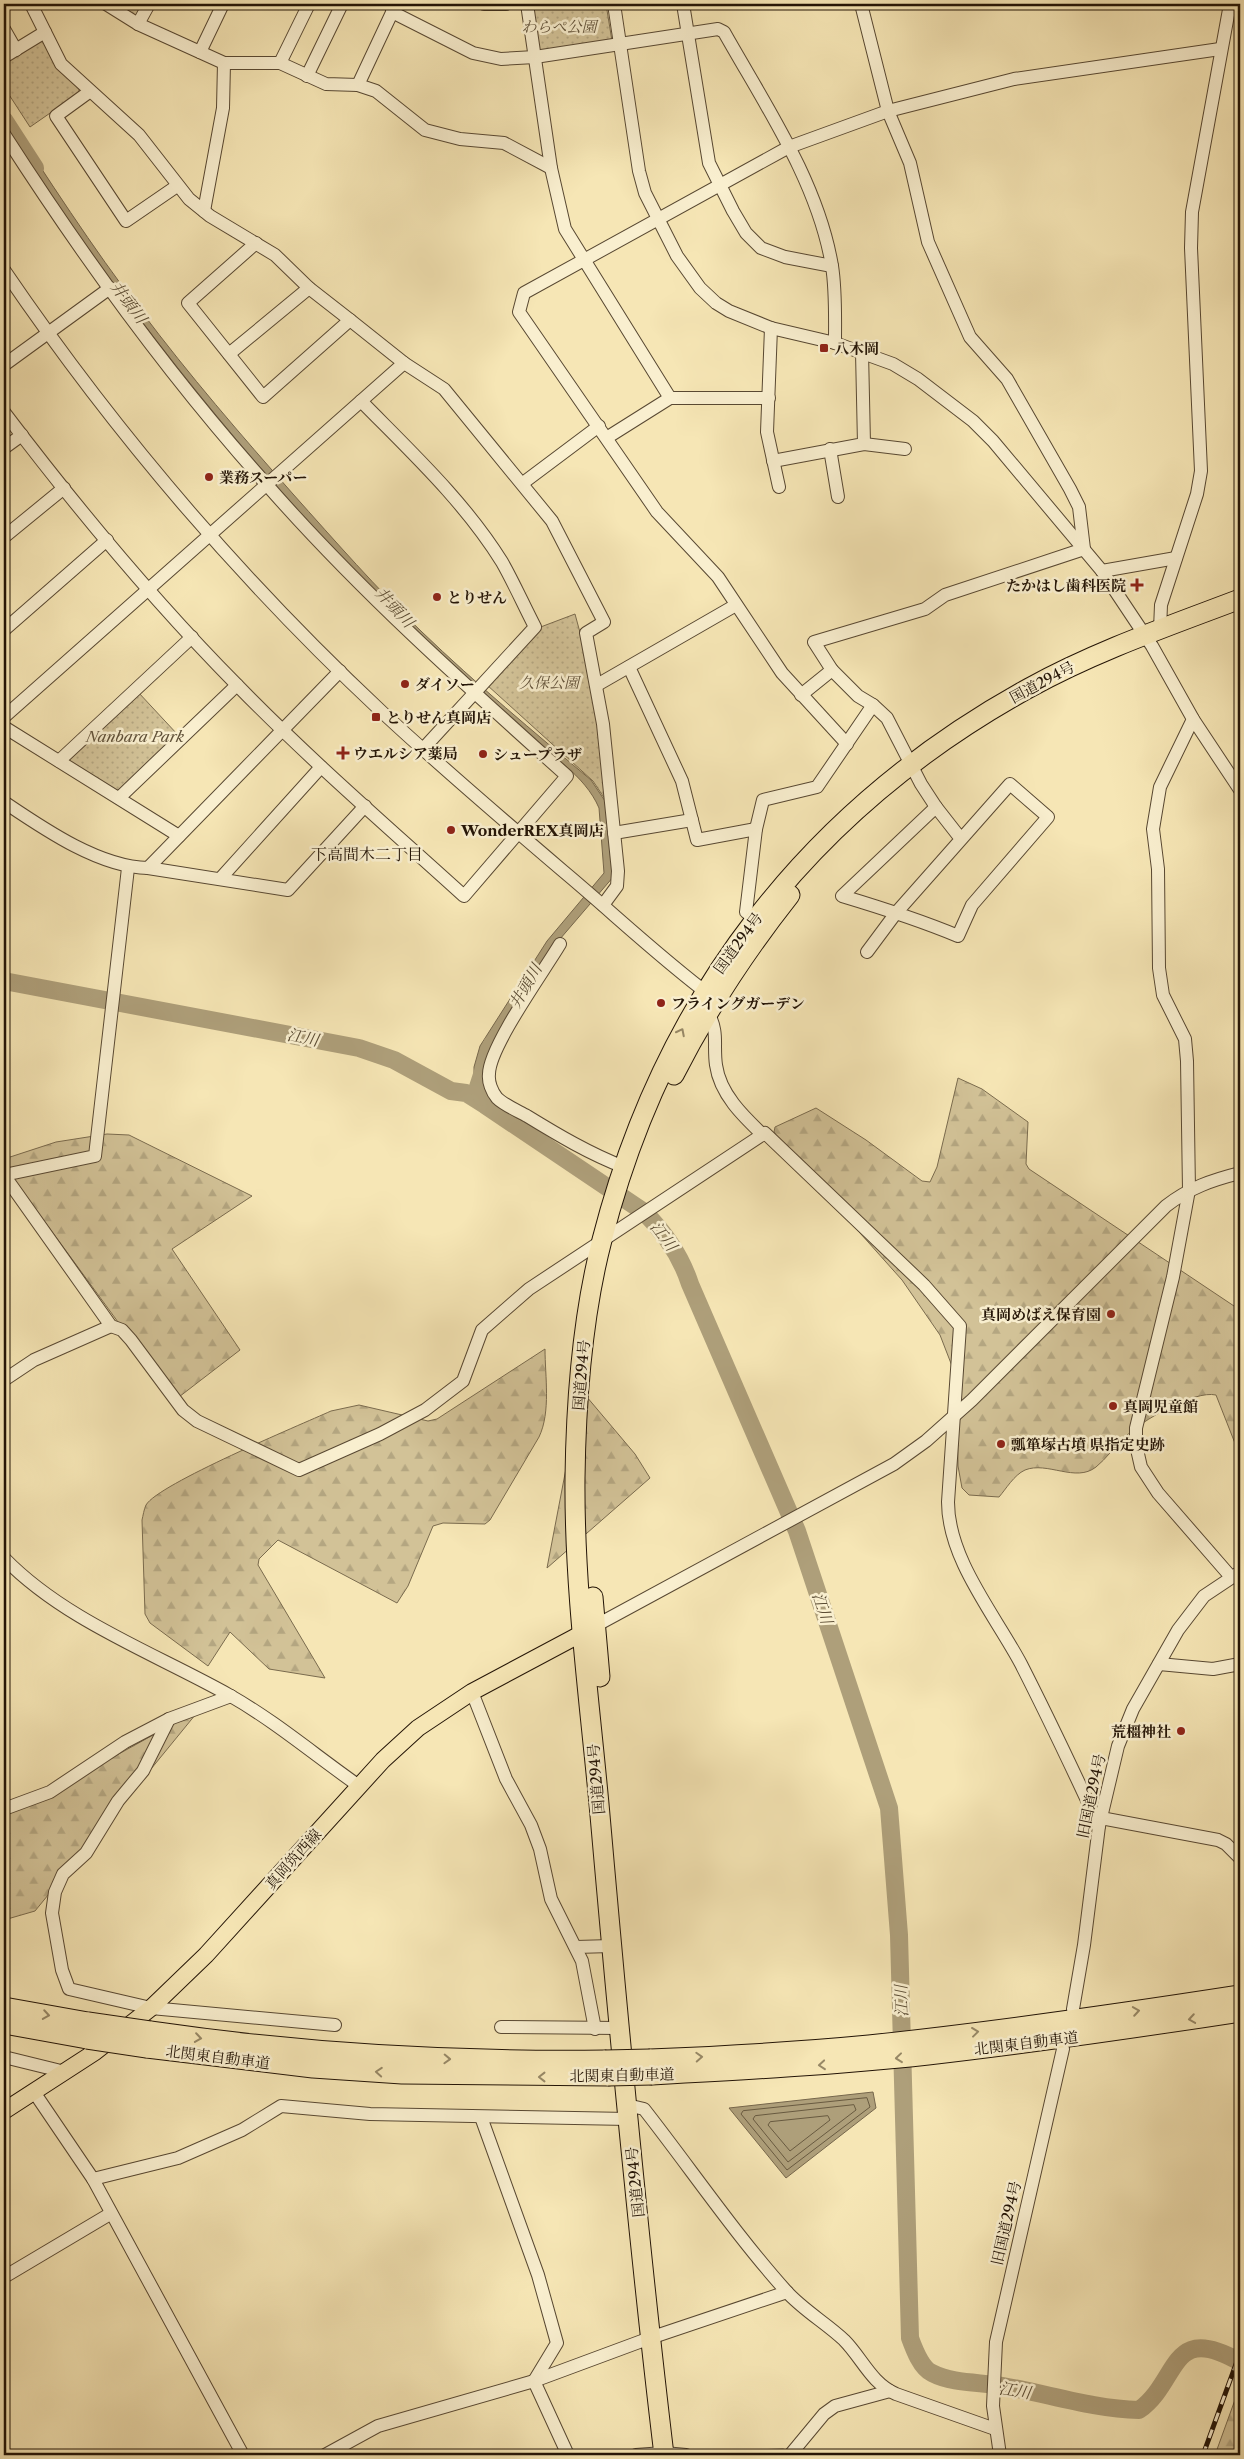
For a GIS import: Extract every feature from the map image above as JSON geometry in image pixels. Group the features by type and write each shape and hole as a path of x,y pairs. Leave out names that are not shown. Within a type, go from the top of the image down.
{"highway":[{"name":"国道294号","path":"1152,637 1240,599"},
{"name":"国道294号","path":"709,1001 754,918 781,886 833,832 976,720 1030,687 1073,665 1152,637 1240,612"},
{"name":"国道294号","path":"673,2454 655,2336 619,2028 611,1946 589,1630 588,1428 596,1331 608,1238 624,1210 626,1173 661,1074 709,1001 802,882 913,769"},
{"name":"国道294号","path":"589,1630 630,2110"},
{"name":"北関東自動車道","path":"927,2046 1094,2017 1240,1995"},
{"name":"北関東自動車道","path":"4,2007 88,2030"},
{"name":"北関東自動車道","path":"4,2024 88,2030 294,2066 402,2074 651,2067 756,2054 869,2053 927,2046 1093,2034 1240,2012"}],"main road":[{"name":"真岡筑西線","path":"4,2111 121,2033 151,2008 206,1955 359,1786 418,1728 472,1692 589,1630"}],"street":[{"path":"32,4 61,64 89,92 139,135 177,186 204,211 275,256 309,288 404,363 444,389 523,483 552,521 604,622 586,633 597,685 618,871 617,886 601,903"},
{"path":"106,4 138,24 224,63 280,63 326,84 358,85 376,92 424,130 460,139 504,143 550,168"},
{"path":"138,24 149,4"},
{"path":"200,52 223,4"},
{"path":"280,63 309,4"},
{"path":"307,76 342,4"},
{"path":"484,4 506,4"},
{"path":"527,4 550,168 565,229 670,398"},
{"path":"614,4 639,172 645,194 677,256 700,288 729,312 771,328 835,342 902,369 973,421 1008,457 1102,571 1152,637 1193,719 1240,790"},
{"path":"683,4 707,154 718,185 746,233 761,248 785,257 832,266"},
{"path":"861,4 888,111 910,163 928,242 970,337 1006,379 1070,489 1079,507 1084,549"},
{"path":"1152,637 1196,494 1201,471 1191,248 1192,212 1220,49 1230,4"},
{"path":"358,85 394,8 473,53 501,59 535,57 718,29 724,32 789,147 814,205 832,266 835,302 835,342"},
{"path":"4,29 16,50"},
{"path":"4,57 45,32"},
{"path":"847,744 782,673 718,577 657,512 608,437 519,312 524,293 789,147 888,111 1014,79 1220,49"},
{"path":"204,211 223,108 224,63"},
{"path":"89,92 56,116 126,221 177,186"},
{"path":"4,134 52,208 166,365 267,486 374,598 567,776 464,896 322,767 237,685 106,540 4,412"},
{"path":"256,243 188,303 263,396 350,320"},
{"path":"4,270 48,333 128,437 211,536 340,671 423,750 601,903 709,1001 715,1026 716,1066 724,1089 737,1109 763,1135"},
{"path":"4,365 110,288"},
{"path":"229,354 309,288"},
{"path":"771,328 767,432 778,487"},
{"path":"862,352 864,444"},
{"path":"4,717 150,590 404,363"},
{"path":"608,437 670,398 769,398"},
{"path":"361,401 456,498 502,563 535,627 423,750"},
{"path":"523,483 599,426"},
{"path":"4,448 22,435"},
{"path":"773,461 864,444 905,449"},
{"path":"830,449 838,497"},
{"path":"4,537 64,488"},
{"path":"4,630 106,540"},
{"path":"961,839 936,807 913,769 887,718 873,705 858,696 832,670 814,642 925,609 945,595 1084,549"},
{"path":"1102,571 1176,558"},
{"path":"597,685 736,605"},
{"path":"59,761 192,637"},
{"path":"629,667 682,781 697,840 756,828"},
{"path":"801,695 832,670"},
{"path":"148,868 340,671"},
{"path":"119,798 237,685"},
{"path":"754,918 746,912 756,828 763,800 818,787 873,705"},
{"path":"1193,719 1160,786 1153,829 1158,869 1159,968 1163,995 1184,1039 1187,1061 1190,1190 1173,1277 1136,1428 1136,1445 1141,1467 1158,1493 1235,1575"},
{"path":"4,727 179,836"},
{"path":"220,879 322,767"},
{"path":"867,952 896,913 1010,784 1048,817 972,905 958,936 910,916 896,913 842,896 936,807"},
{"path":"4,802 64,842 128,868 148,868 288,890 365,806"},
{"path":"614,833 692,820"},
{"path":"128,868 95,1156 4,1175 111,1326 122,1330 131,1340 183,1410 197,1421 299,1470 380,1434 432,1404 462,1382 482,1330 529,1289 608,1238 624,1210 657,1205 766,1133 924,1285 960,1326 948,1513 957,1549 1020,1663 1100,1822 1218,1840 1226,1844 1240,1858"},
{"path":"560,944 499,1043 490,1063 488,1074 490,1087 498,1099 626,1173"},
{"path":"589,1630 894,1464 926,1441 954,1416 1166,1206 1190,1190 1211,1180 1240,1173"},
{"path":"4,1380 34,1360 111,1326"},
{"path":"4,1558 21,1575 55,1601 231,1696 359,1786"},
{"name":"旧国道294号","path":"1073,2009 1084,1945 1100,1822 1118,1746 1133,1709 1178,1630 1204,1596 1235,1575"},
{"path":"1159,1664 1213,1669 1240,1664"},
{"path":"472,1692 506,1779 531,1825 540,1849 551,1899 582,1961 595,2029"},
{"path":"4,1808 50,1792 125,1742 169,1719 231,1696"},
{"path":"169,1719 143,1771 118,1801 86,1853 63,1874 55,1892 52,1913 62,1970 69,1989 151,2008 335,2025"},
{"path":"576,1948 611,1946"},
{"path":"500,2027 619,2028"},
{"name":"旧国道294号","path":"1000,2455 993,2406 996,2342 1063,2049"},
{"path":"4,2057 65,2072"},
{"path":"34,2092 92,2179 243,2455"},
{"path":"92,2179 178,2158 242,2130 282,2106 370,2114 481,2117 644,2109 787,2292 844,2340 862,2366 890,2392 995,2429"},
{"path":"481,2117 538,2275 557,2343 534,2381"},
{"path":"4,2277 110,2214"},
{"path":"325,2455 378,2426 420,2416 534,2381 655,2336 787,2292"},
{"path":"534,2381 568,2455"},
{"path":"790,2455 824,2414 835,2406 890,2392"},
{"path":"636,2455 673,2454"}],"green space":[{"path":"106,4 149,4 138,24"},
{"name":"わらぺ公園","path":"532,4 606,4 612,41 539,52"},
{"path":"39,41 46,42 79,88 79,93 30,127 4,87 4,62"},
{"name":"久保公園","path":"575,614 605,725 607,802 593,781 487,685 538,628"},
{"name":"Nanbara Park","path":"138,692 178,735 123,789 114,791 70,764 69,756"},
{"path":"958,1078 982,1089 1028,1122 1026,1164 1029,1169 1240,1310 1240,1456 1216,1395 1206,1395 1182,1402 1155,1415 1133,1430 1100,1464 1088,1471 1071,1473 1043,1468 1025,1470 1014,1479 999,1497 969,1495 962,1488 958,1466 957,1391 952,1366 940,1335 902,1280 860,1233 798,1170 774,1132 775,1127 816,1108 866,1140 922,1181 930,1182 937,1167"},
{"path":"107,1134 129,1135 252,1196 172,1249 240,1350 175,1400 4,1166 4,1159 56,1142"},
{"path":"545,1349 546,1405 543,1427 539,1437 490,1520 485,1524 443,1523 433,1526 408,1586 397,1603 278,1540 259,1559 258,1565 325,1678 269,1669 230,1632 208,1666 150,1623 145,1614 142,1520 146,1505 156,1496 202,1470 331,1411 359,1405 428,1421 437,1419"},
{"path":"581,1390 635,1454 650,1478 547,1568"},
{"path":"200,1709 35,1911 4,1920 4,1808 97,1766"},
{"path":"1240,2390 1240,2455 1215,2455 1236,2397"},
{"path":"783,2449 790,2451 787,2455 730,2455 752,2450"}],"water":[{"path":"4,111 123,287 159,335 254,450 340,547 405,616 484,689 591,780 605,801 614,876 554,946 484,1061 484,1083 493,1103 474,1092 474,1067 480,1046 547,941 604,873 599,808 593,796 576,775 487,699 385,602 341,557 257,464 178,368 102,268 58,205 4,120"},
{"path":"873,2092 876,2108 786,2178 729,2108"}],"waterway":[{"name":"井頭川","path":"4,120 35,168"},
{"name":"江川","path":"4,981 359,1048 394,1060 451,1091 466,1093 644,1212 652,1220 671,1245 682,1264 797,1531 889,1808 899,1935 910,2338 918,2358 928,2371 940,2377 1020,2389 1105,2407 1139,2410 1152,2398 1178,2360 1188,2352 1200,2348 1217,2351 1240,2362"},
{"name":"井頭川","path":"482,1097 478,1087 492,1044"}],"railway":[{"path":"1203,2455 1240,2353"}],"place":[{"name":"八木岡","path":"824,348"},
{"name":"業務スーパー","path":"209,477"},
{"name":"たかはし歯科医院","path":"1137,585"},
{"name":"とりせん","path":"437,597"},
{"name":"ダイソー","path":"405,684"},
{"name":"とりせん真岡店","path":"376,717"},
{"name":"ウエルシア薬局","path":"343,753"},
{"name":"シュープラザ","path":"483,754"},
{"name":"WonderREX真岡店","path":"451,830"},
{"name":"フライングガーデン","path":"661,1003"},
{"name":"真岡めばえ保育園","path":"1111,1314"},
{"name":"真岡児童館","path":"1113,1406"},
{"name":"瓢箪塚古墳 県指定史跡","path":"1001,1444"},
{"name":"荒橿神社","path":"1181,1731"}],"district":[{"name":"下高間木二丁目","path":"367,854"}]}
